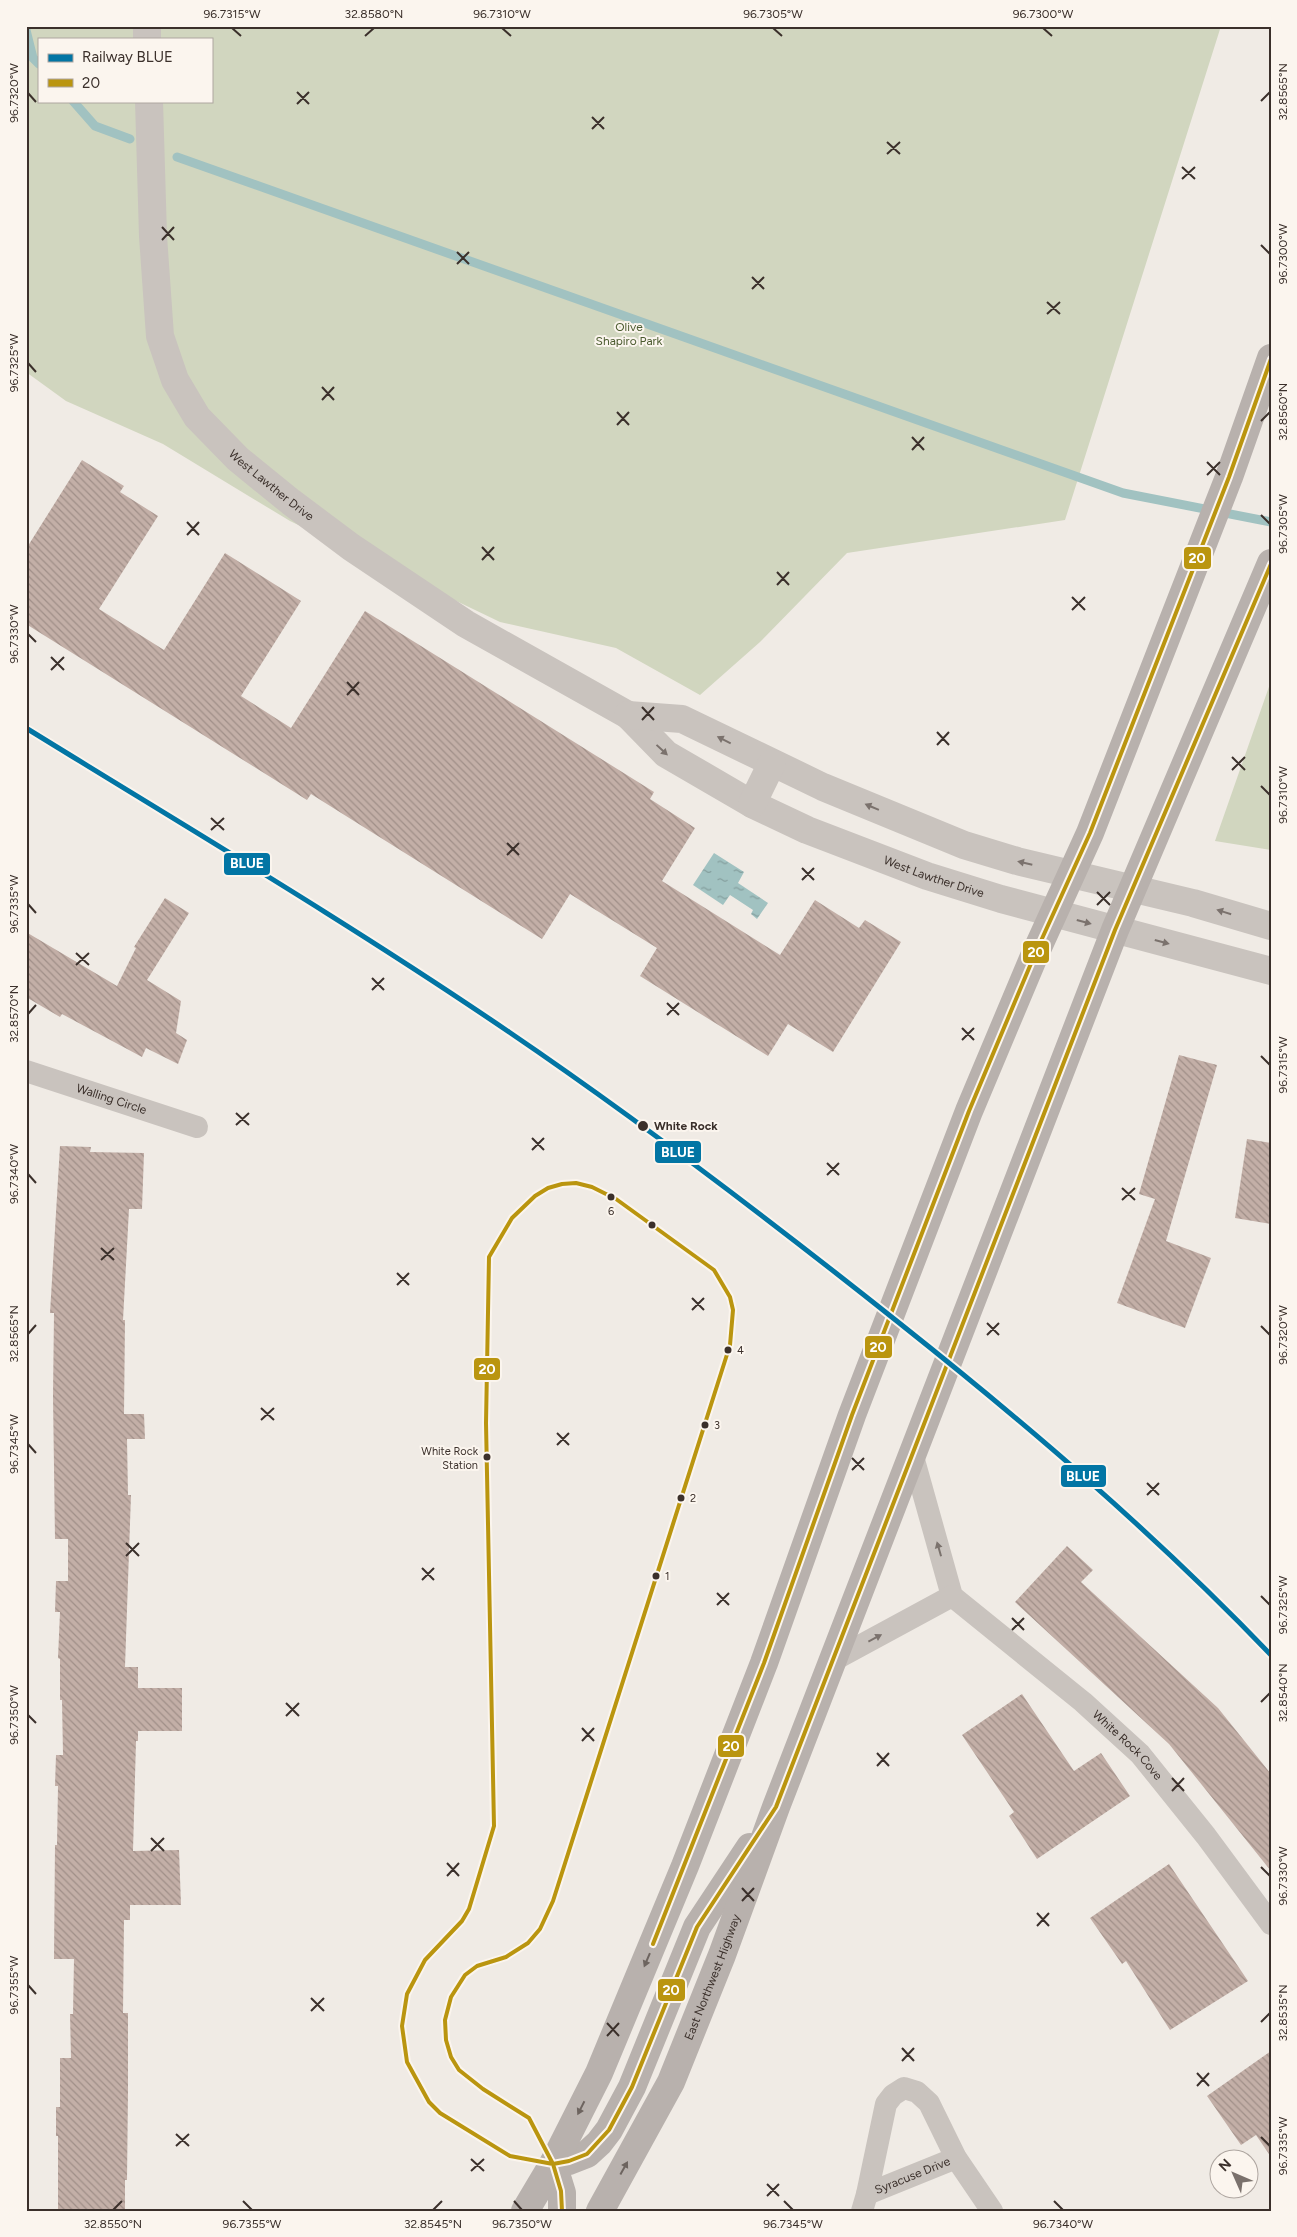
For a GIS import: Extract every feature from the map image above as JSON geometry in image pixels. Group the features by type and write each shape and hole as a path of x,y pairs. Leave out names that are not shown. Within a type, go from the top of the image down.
{"main road":[{"path":"525,2211 553,2164 599,2073 685,1866 764,1663 852,1415 969,1111 1072,873 1229,477 1271,358"},
{"name":"East Northwest Highway","path":"600,2211 671,2082 722,1955 832,1661 1115,930 1271,563"},
{"path":"553,2164 569,2161 587,2154 609,2130 632,2087 697,1927 776,1808"},
{"path":"553,2164 562,2193 562,2211"}],"street":[{"name":"West Lawther Drive","path":"149,102 153,236 160,336 175,380 197,417 238,459 351,547 466,624 628,715 666,754 752,804 807,830 927,876 1053,914 1271,971"},
{"name":"West Lawther Drive","path":"628,715 682,719 823,787 964,845 1017,861 1133,887 1271,926"},
{"path":"752,804 772,763"},
{"name":"Walling Circle","path":"26,1071 197,1126"},
{"path":"832,1661 952,1596 912,1453"},
{"name":"White Rock Cove","path":"952,1596 1083,1702 1140,1754 1206,1836 1271,1924"},
{"name":"Syracuse Drive","path":"864,2202 886,2104 893,2095 904,2088 917,2092 928,2103 956,2158 992,2211"},
{"name":"Syracuse Drive","path":"864,2202 956,2158"}],"green space":[{"name":"Olive Shapiro Park","path":"26,26 1221,26 1065,520 847,553 760,642 700,695 616,648 500,622 290,521 163,444 66,401 26,372"},
{"path":"1271,681 1271,850 1215,841"}],"water":[{"path":"714,853 744,872 738,883 768,903 757,919 751,914 753,910 730,895 723,905 693,885"}],"building":[{"path":"82,460 124,486 120,492 158,516 99,609 164,650 225,553 301,601 241,696 291,728 365,611 654,792 650,799 695,828 662,881 780,955 815,900 859,928 865,920 901,942 833,1052 788,1024 768,1056 640,976 657,948 570,894 542,939 311,794 307,800 26,624 26,549"},
{"path":"165,898 189,913 147,980 181,1001 176,1033 187,1040 178,1064 146,1048 142,1057 62,1014 60,1017 26,997 26,932 117,986 136,948 134,947"},
{"path":"1179,1055 1217,1065 1166,1241 1211,1258 1185,1328 1117,1303 1155,1199 1139,1194"},
{"path":"1247,1139 1271,1143 1271,1224 1235,1218"},
{"path":"60,1146 91,1147 90,1152 144,1153 142,1209 129,1209 123,1320 125,1320 124,1414 144,1414 145,1439 127,1439 128,1495 131,1495 125,1667 138,1667 138,1688 182,1688 182,1731 138,1731 138,1741 136,1741 133,1851 179,1850 181,1905 130,1905 130,1920 124,1920 123,2013 128,2013 127,2180 125,2180 125,2211 58,2211 56,2107 60,2107 60,2058 71,2058 70,2014 73,2014 74,1959 54,1959 55,1845 57,1845 58,1786 55,1786 56,1755 63,1755 60,1659 58,1658 60,1612 55,1612 56,1581 68,1581 68,1539 55,1539 54,1313 50,1313"},
{"path":"1067,1546 1093,1570 1081,1582 1218,1708 1271,1774 1271,1871 1169,1744 1015,1602"},
{"path":"1022,1694 1074,1771 1101,1753 1130,1796 1037,1859 1009,1816 1014,1812 962,1735"},
{"path":"1169,1864 1248,1981 1170,2030 1126,1961 1122,1964 1090,1918"},
{"path":"1271,2051 1271,2157 1256,2135 1241,2145 1207,2096"}],"waterway":[{"path":"26,30 33,58 38,63"},
{"path":"74,102 95,126 130,139"},
{"path":"177,157 1123,493 1271,522"}],"rail line":[{"name":"BLUE","path":"26,728 269,877 450,992 559,1066 706,1173 898,1322 1043,1441 1137,1524 1271,1655"}],"transit line":[{"name":"20","path":"653,1944 764,1663 852,1415 969,1111 1035,954 1090,833 1229,477 1271,359"},
{"name":"20","path":"553,2164 569,2161 587,2154 609,2130 632,2087 697,1927 776,1807 1115,930 1271,564"},
{"name":"20","path":"576,1183 592,1187 616,1199 714,1270 730,1297 733,1310 730,1345 553,1901 540,1929 528,1943 506,1957 477,1966 465,1975 451,1997 445,2020 446,2040 451,2057 459,2070 483,2089 529,2118 553,2164 510,2156 440,2113 429,2102 407,2062 402,2026 407,1994 425,1960 462,1921 469,1909 494,1826 486,1423 489,1257 512,1218 535,1196 548,1188 576,1183"},
{"name":"20","path":"553,2164 561,2191 562,2211"}],"place":[{"name":"White Rock","path":"643,1126"},
{"name":"6","path":"611,1197"},
{"name":"4","path":"728,1350"},
{"name":"3","path":"705,1425"},
{"name":"White Rock Station","path":"487,1457"},
{"name":"2","path":"681,1498"},
{"name":"1","path":"656,1576"}]}
